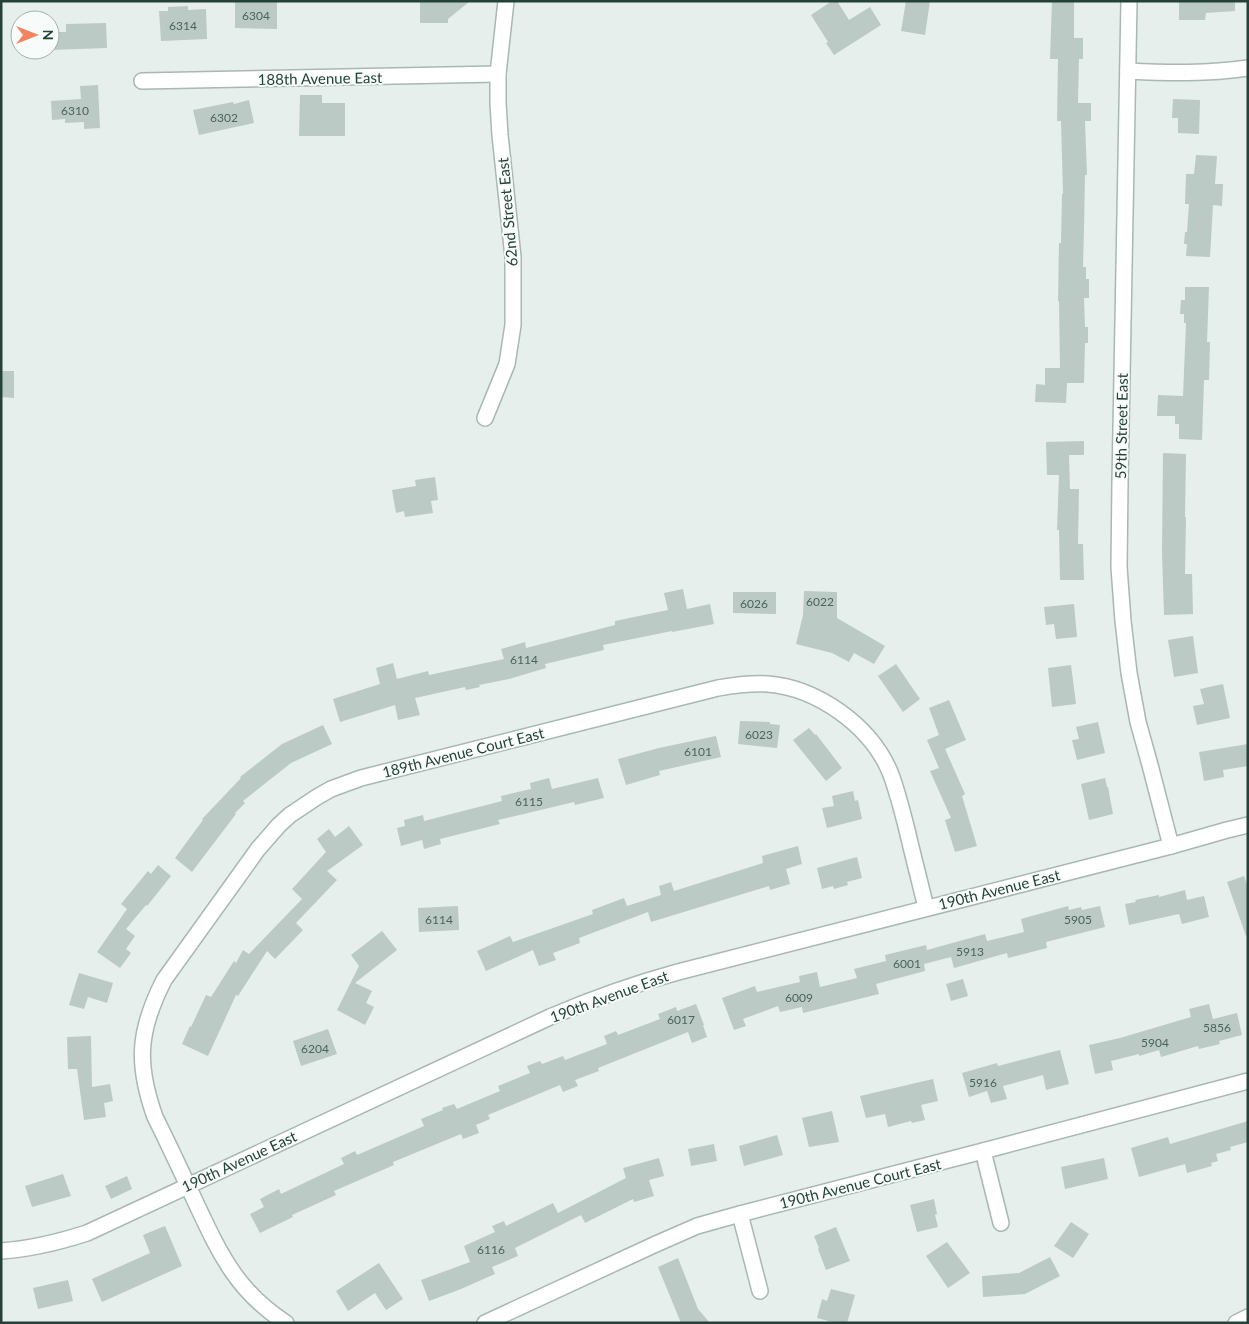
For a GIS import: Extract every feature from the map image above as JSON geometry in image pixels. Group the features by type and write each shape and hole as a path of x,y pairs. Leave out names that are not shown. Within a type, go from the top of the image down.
{"street":[{"name":"62nd Street East","path":"485,418 506,364 513,325 513,257 500,135 498,74 506,1"},
{"name":"59th Street East","path":"1130,1 1119,567 1129,673 1138,722 1171,846"},
{"path":"1128,71 1173,73 1248,68"},
{"name":"188th Avenue East","path":"142,81 498,74"},
{"name":"189th Avenue Court East","path":"188,1185 147,1095 142,1048 146,1024 153,1001 164,980 268,837 303,805 346,783 718,688 743,684 769,684 794,689 830,705 851,720 869,738 883,759 898,795 926,908"},
{"name":"190th Avenue East","path":"1,1251 31,1248 69,1239 106,1224 541,1021 580,1004 644,982 1248,825"},
{"name":"190th Avenue Court East","path":"485,1323 698,1226 1248,1081"},
{"path":"983,1151 1001,1223"},
{"path":"188,1185 216,1246 231,1272 250,1295 286,1323"},
{"path":"740,1214 760,1291"},
{"path":"1236,1323 1248,1317"}],"building":[{"path":"235,1 277,1 277,29 235,28"},
{"path":"420,1 470,1 448,19 448,23 420,23"},
{"path":"832,1 837,1 849,20 870,7 881,25 834,55 811,15"},
{"path":"906,1 930,1 925,35 901,31"},
{"path":"1052,1 1074,1 1074,38 1083,38 1083,59 1079,59 1078,103 1091,103 1091,121 1085,121 1087,175 1085,175 1083,267 1086,267 1086,279 1089,279 1089,298 1084,298 1085,327 1088,327 1088,343 1085,343 1084,383 1067,383 1066,403 1035,402 1036,384 1045,385 1045,368 1060,368 1059,243 1061,243 1063,194 1061,121 1057,121 1058,59 1050,59"},
{"path":"1179,1 1235,1 1235,11 1206,13 1205,20 1179,20"},
{"path":"188,6 188,10 206,9 207,39 161,41 159,11 168,11 168,7"},
{"path":"106,23 107,48 60,50 60,32 66,32 66,24"},
{"path":"98,85 100,128 84,129 84,122 65,123 65,119 52,120 51,101 81,99 80,86"},
{"path":"300,95 322,95 322,103 345,103 345,136 299,136"},
{"path":"1173,99 1200,100 1199,134 1178,133 1178,118 1172,118"},
{"path":"249,100 254,123 199,135 193,110"},
{"path":"1196,155 1217,156 1215,184 1223,184 1222,206 1213,205 1210,257 1186,256 1187,244 1184,244 1189,204 1185,204 1186,174 1194,174"},
{"path":"1185,287 1209,287 1207,342 1210,342 1209,380 1204,380 1202,440 1179,439 1179,424 1175,424 1175,416 1157,416 1158,395 1183,396 1186,323 1184,323 1184,314 1180,314 1181,300 1185,300"},
{"path":"1,371 14,371 14,398 1,397"},
{"path":"1084,441 1084,455 1069,455 1070,489 1079,489 1078,544 1083,544 1084,580 1060,580 1059,530 1057,530 1059,475 1047,475 1046,442"},
{"path":"1163,453 1186,454 1185,574 1192,574 1193,614 1164,615 1162,553"},
{"path":"435,477 438,500 431,501 433,513 405,517 404,511 396,513 392,490 416,486 415,480"},
{"path":"683,589 687,609 710,604 714,624 603,645 604,650 545,664 546,668 509,679 479,685 480,687 466,690 465,687 415,698 420,715 398,720 395,705 340,722 333,699 380,684 376,668 393,663 397,679 428,671 429,675 504,659 501,649 525,642 526,648 615,625 615,621 668,610 664,593"},
{"path":"804,591 837,592 837,618 885,646 874,664 854,653 849,662 832,653 796,644 803,615"},
{"path":"733,592 776,592 776,614 733,613"},
{"path":"1074,604 1077,637 1056,639 1054,624 1046,625 1044,607"},
{"path":"1193,636 1198,673 1174,677 1168,640"},
{"path":"896,664 920,699 903,712 878,676"},
{"path":"1071,665 1076,704 1052,707 1048,668"},
{"path":"1223,684 1230,718 1197,725 1193,706 1204,704 1200,689"},
{"path":"949,700 966,740 945,749 965,794 962,796 977,846 955,852 945,820 951,818 930,771 939,768 927,740 939,735 929,708"},
{"path":"740,721 770,722 770,724 780,725 777,748 738,744"},
{"path":"1098,722 1105,753 1077,760 1072,740 1079,739 1076,727"},
{"path":"323,725 332,744 291,763 243,801 245,803 235,813 192,872 175,858 202,819 240,777 282,744"},
{"path":"809,728 816,734 842,768 826,781 793,740"},
{"path":"716,736 721,757 659,771 660,775 626,785 618,759"},
{"path":"1248,744 1248,766 1223,770 1224,777 1204,781 1199,752"},
{"path":"549,778 552,789 598,778 604,798 575,805 574,802 498,820 500,824 440,839 441,844 424,849 422,840 401,846 397,828 405,826 404,820 423,815 424,821 502,801 501,796 531,789 530,783"},
{"path":"1105,778 1113,814 1089,820 1081,784"},
{"path":"853,791 855,801 858,800 862,819 827,828 822,808 834,806 832,796"},
{"path":"349,826 363,845 327,871 337,880 296,923 303,930 275,959 267,951 238,996 236,995 208,1056 182,1044 206,995 211,997 234,961 236,963 243,950 249,954 302,899 292,889 326,852 317,839 329,829 335,837"},
{"path":"798,846 802,864 786,869 790,884 770,890 769,886 651,922 648,912 579,938 580,943 553,953 556,960 539,966 533,950 486,971 477,951 510,936 513,942 593,914 592,910 624,898 627,906 661,895 659,886 671,882 674,891 763,863 762,856"},
{"path":"857,857 862,878 847,882 848,885 834,889 833,886 822,889 817,868"},
{"path":"158,865 171,876 126,929 135,936 126,949 131,953 120,968 97,952 127,909 121,904 148,871 151,874"},
{"path":"1244,876 1248,888 1248,935 1246,936 1227,882"},
{"path":"1185,890 1187,900 1204,896 1209,917 1182,924 1179,914 1129,925 1125,904 1136,902 1135,900 1159,895 1159,897"},
{"path":"458,906 459,930 419,932 418,908"},
{"path":"1068,906 1069,910 1081,907 1082,910 1100,906 1105,927 1046,942 1047,948 1008,958 1007,953 954,968 951,957 924,964 925,971 876,984 879,994 803,1013 802,1007 780,1012 778,1006 743,1019 746,1026 734,1030 722,998 755,986 757,992 800,982 799,976 817,972 820,987 857,978 854,969 886,961 885,955 926,945 927,950 985,934 987,941 1024,932 1021,919"},
{"path":"382,931 397,950 355,983 372,991 366,1003 374,1007 365,1025 337,1010 359,966 351,955"},
{"path":"79,973 113,983 107,1003 88,997 84,1009 69,1005"},
{"path":"963,979 968,996 951,1001 946,984"},
{"path":"696,1004 707,1037 692,1043 688,1032 598,1068 599,1071 575,1080 578,1086 563,1092 560,1085 488,1115 490,1119 476,1125 479,1133 463,1139 461,1134 393,1162 394,1165 334,1191 336,1195 292,1215 293,1217 260,1233 250,1214 264,1207 260,1199 279,1189 281,1194 344,1164 341,1158 355,1151 357,1155 424,1126 421,1119 443,1110 442,1108 454,1104 457,1109 500,1091 498,1086 530,1073 527,1066 540,1061 542,1064 563,1056 565,1060 607,1044 604,1036 616,1031 618,1035 660,1019 658,1014 676,1007 677,1011"},
{"path":"1209,1004 1213,1019 1237,1013 1242,1035 1219,1041 1220,1044 1199,1049 1198,1046 1161,1057 1159,1050 1111,1061 1113,1070 1095,1074 1089,1045 1191,1017 1189,1009"},
{"path":"328,1029 337,1054 301,1066 293,1041"},
{"path":"91,1036 92,1087 110,1084 113,1101 104,1103 106,1117 84,1120 77,1069 68,1069 67,1037"},
{"path":"1060,1050 1069,1084 1046,1090 1043,1075 1003,1086 1007,1099 991,1103 987,1091 969,1097 962,1073 997,1063 998,1066"},
{"path":"933,1079 938,1101 921,1105 925,1120 912,1123 911,1121 888,1127 885,1114 866,1118 860,1096"},
{"path":"832,1111 839,1142 809,1147 802,1118"},
{"path":"1248,1121 1248,1142 1230,1147 1231,1150 1216,1154 1218,1161 1211,1163 1212,1166 1187,1173 1185,1164 1139,1177 1131,1148 1168,1137 1170,1144"},
{"path":"777,1135 783,1155 744,1166 739,1146"},
{"path":"714,1144 717,1161 691,1166 688,1149"},
{"path":"659,1158 664,1176 649,1180 654,1196 634,1202 633,1199 585,1223 581,1215 515,1248 518,1256 492,1267 495,1274 429,1301 421,1280 470,1262 464,1246 495,1232 492,1226 504,1221 506,1226 553,1203 558,1213 626,1178 623,1168"},
{"path":"1104,1158 1108,1179 1065,1189 1061,1167"},
{"path":"63,1174 71,1196 32,1207 25,1186"},
{"path":"127,1176 132,1189 111,1199 105,1186"},
{"path":"934,1199 938,1227 917,1232 910,1205"},
{"path":"1071,1222 1089,1234 1073,1258 1054,1246"},
{"path":"165,1226 182,1266 102,1302 92,1279 150,1253 143,1235"},
{"path":"836,1227 850,1261 826,1270 814,1236"},
{"path":"947,1242 970,1273 948,1288 926,1256"},
{"path":"1050,1257 1060,1276 1025,1294 983,1297 982,1276 1019,1273"},
{"path":"678,1258 698,1309 710,1323 681,1323 658,1267"},
{"path":"379,1263 403,1299 386,1310 375,1293 348,1311 336,1291"},
{"path":"68,1280 73,1301 38,1309 33,1288"},
{"path":"831,1289 855,1295 847,1323 836,1323 817,1318 822,1299 827,1301"}]}
